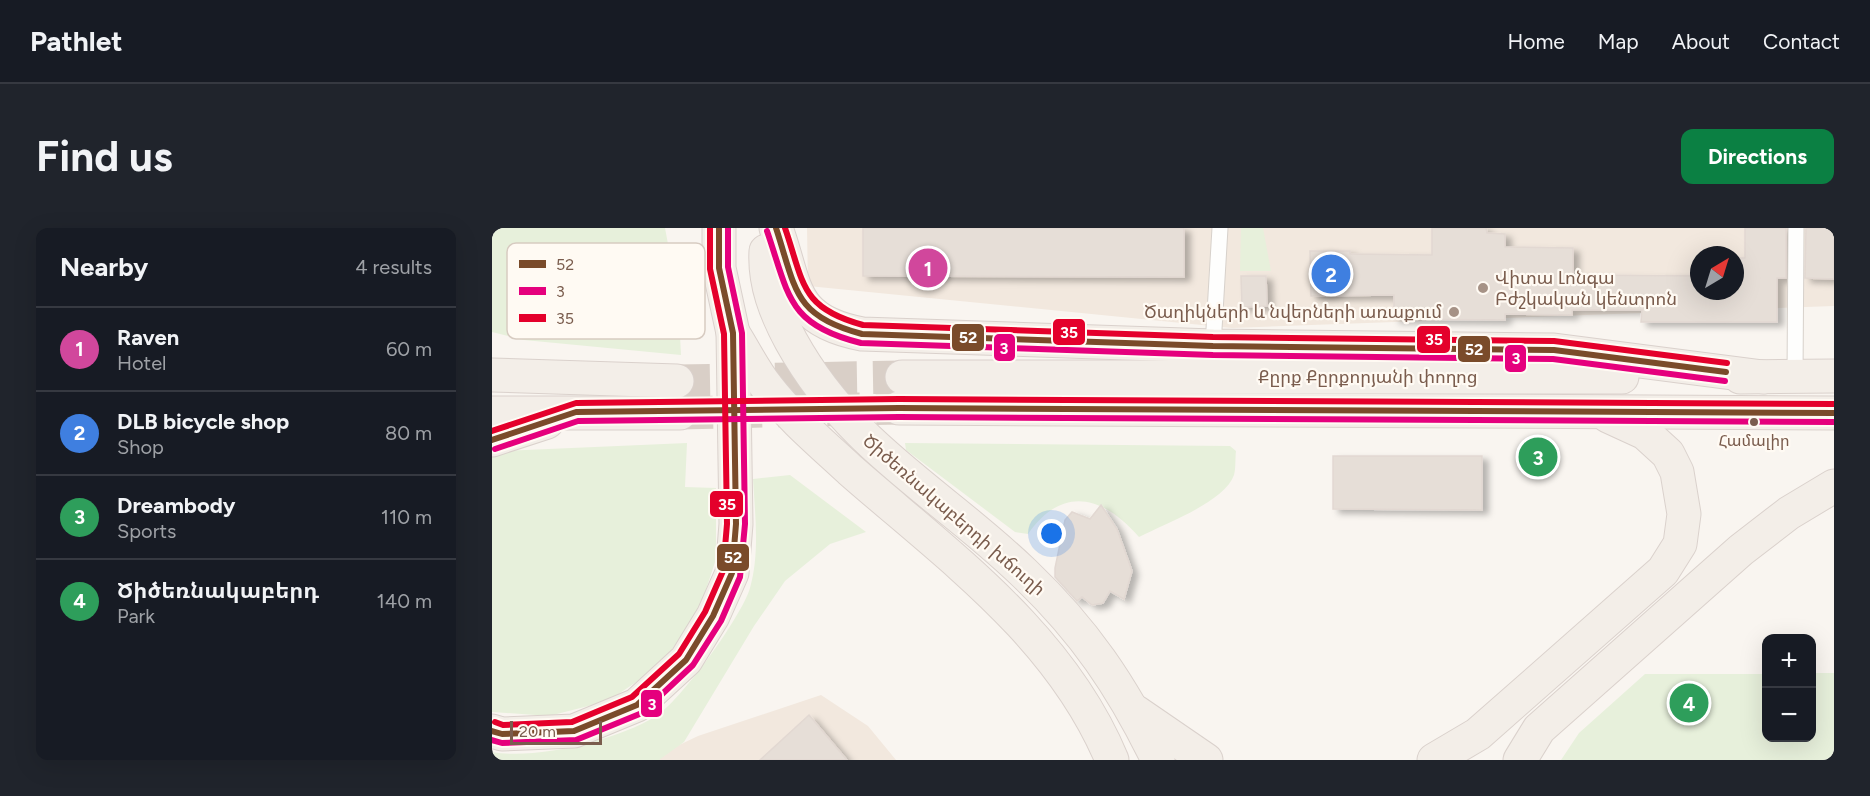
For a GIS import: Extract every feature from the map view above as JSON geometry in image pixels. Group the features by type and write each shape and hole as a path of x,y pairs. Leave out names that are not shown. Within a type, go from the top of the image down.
{"main road":[{"path":"492,731 502,734 574,731 637,705 686,660 713,616 732,573 736,524 733,333 719,268 702,228"},
{"path":"719,228 719,268"},
{"name":"Ծիծեռնակաբերդի խճուղի","path":"767,228 765,264 774,310 809,373 829,401 869,442 1023,572 1097,652 1133,709 1158,760"},
{"path":"776,228 787,272 805,306 823,321 844,330 862,334 1213,346 1554,350 1763,377"},
{"name":"Ծիծեռնակաբերդի խճուղի","path":"733,333 765,386 802,427 993,594 1032,633 1063,675 1103,739 1112,760"},
{"path":"492,357 565,378"},
{"path":"492,375 677,381"},
{"name":"Քըրք Քըրքորյանի փողոց","path":"1834,376 901,393 1601,413 1834,413"},
{"path":"492,440 576,412"},
{"path":"492,413 680,413"},
{"path":"1434,760 1487,727 1663,572 1680,544 1684,514 1677,472 1668,454 1645,433 1601,413"},
{"path":"1520,760 1539,729 1741,550 1788,513 1834,486"},
{"path":"1133,709 1206,760"}],"lane":[{"path":"1213,346 1220,228"},
{"path":"1795,377 1796,228"}],"shaded area":[{"path":"807,228 1834,228 1834,306 1232,328 808,286"},
{"path":"821,695 868,726 896,760 648,760 698,736"}],"green space":[{"path":"492,228 665,228 668,243 507,243 507,336 492,332"},
{"path":"1241,228 1263,228 1271,271 1240,271"},
{"path":"520,339 680,339 681,355"},
{"path":"687,443 685,487 716,488 716,559 699,611 660,666 608,701 549,716 492,712 492,454 501,451"},
{"path":"905,443 1230,446 1236,451 1234,475 1219,494 1193,511 1139,537 1111,512 1083,501 1069,502 1055,508 1041,518 1028,534 1015,532 906,450"},
{"path":"790,475 866,532 830,544 785,581 754,626 684,742 659,760 492,760 492,752 511,754 553,751 598,740 655,717 666,708 694,677 723,637 745,601 750,588 756,547 753,479"},
{"path":"1816,673 1834,673 1834,760 1561,760 1579,733 1645,674 1762,674 1762,742 1816,742"}],"building":[{"path":"863,228 1184,228 1184,277 863,276"},
{"path":"1432,228 1486,228 1487,233 1505,234 1505,247 1573,248 1573,275 1690,276 1690,300 1744,300 1745,228 1786,228 1786,278 1777,278 1777,322 1641,322 1642,310 1572,310 1572,315 1505,314 1505,320 1394,319 1394,295 1311,296 1310,251 1432,255"},
{"path":"1806,228 1834,228 1834,279 1805,278"},
{"path":"1241,276 1266,276 1267,306 1242,307"},
{"path":"1333,456 1482,456 1482,510 1333,509"},
{"path":"1101,505 1117,529 1132,571 1124,599 1110,591 1103,603 1092,605 1082,597 1077,601 1055,577 1055,568 1065,520 1072,512 1090,519"},
{"path":"809,715 847,760 760,760"}],"tunnel":[{"path":"677,381 902,377"},
{"path":"680,413 899,408"}],"transit line":[{"name":"35","path":"495,722 503,725 572,722 632,697 679,654 705,612 723,571 727,524 724,334 710,269 710,228"},
{"name":"52","path":"492,731 502,734 574,731 637,705 686,660 713,616 732,573 736,524 733,333 719,268 719,228"},
{"name":"3","path":"492,740 502,743 576,740 642,713 693,665 721,621 740,577 745,524 742,333 728,267 728,228"},
{"name":"52","path":"776,228 794,284 810,309 839,327 862,334 1213,346 1554,350 1726,372"},
{"name":"35","path":"785,228 801,278 816,301 842,318 863,325 1213,337 1554,341 1727,363"},
{"name":"3","path":"767,231 794,304 818,327 837,336 861,343 1213,355 1553,359 1725,381"},
{"name":"35","path":"492,431 576,403 899,399 1834,404"},
{"name":"52","path":"492,440 576,412 899,408 1834,413"},
{"name":"3","path":"495,449 578,421 899,417 1834,422"}],"place":[{"name":"Raven","path":"928,268"},
{"name":"DLB bicycle shop","path":"1331,274"},
{"name":"Վիտա Լոնգա Բժշկական կենտրոն","path":"1483,288"},
{"name":"Ծաղիկների և նվերների առաքում","path":"1454,312"},
{"name":"Համալիր","path":"1754,422"},
{"name":"Dreambody","path":"1538,457"},
{"name":"Ծիծեռնակաբերդ","path":"1689,703"}]}
